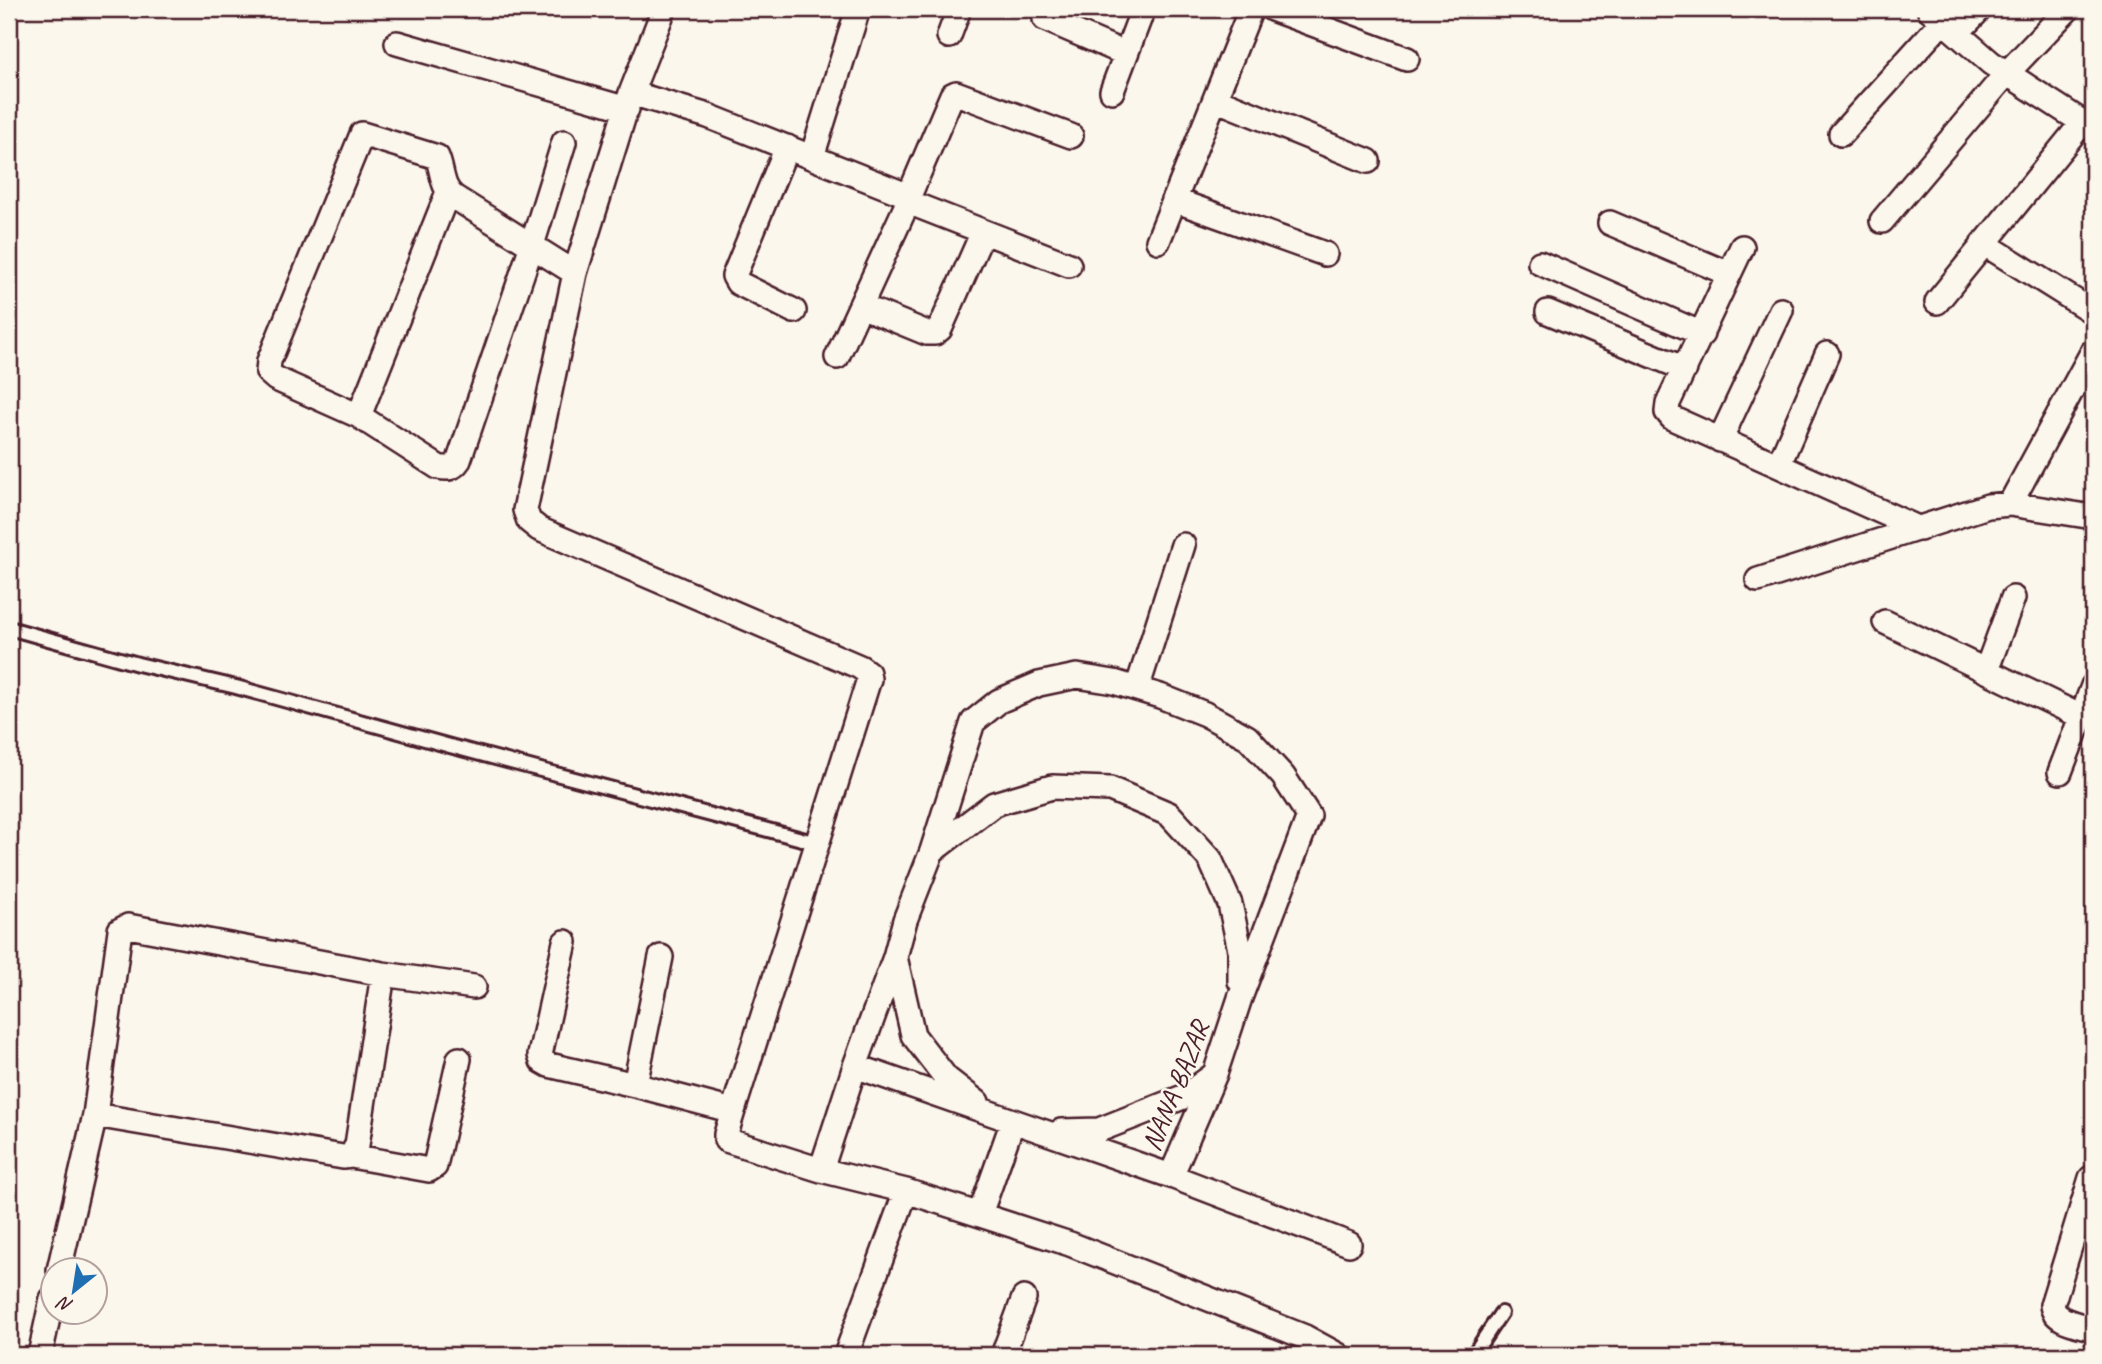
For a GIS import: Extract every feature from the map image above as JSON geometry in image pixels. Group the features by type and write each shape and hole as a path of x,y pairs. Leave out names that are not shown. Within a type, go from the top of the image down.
{"street":[{"path":"664,9 629,101 575,272 525,510 529,522 540,529 860,667 868,673 869,679 726,1140 821,1170 906,1191 1070,1244 1305,1337 1338,1355"},
{"path":"812,157 858,9"},
{"path":"949,36 959,9"},
{"path":"1112,91 1143,9"},
{"path":"1158,240 1251,9"},
{"path":"1272,9 1407,59"},
{"path":"1840,134 1943,21 1980,9"},
{"path":"1882,221 2007,73 2065,10"},
{"path":"1045,19 1126,54"},
{"path":"1937,302 1983,243 2088,125 1991,63 1943,21"},
{"path":"397,43 629,101 708,116 812,157 983,232 1069,265"},
{"path":"837,357 952,95 956,93 1071,136"},
{"path":"1215,99 1368,161"},
{"path":"564,142 532,246 455,466 448,469 438,467 359,416 276,379 268,372 269,361 362,134 437,157 448,192 532,246 575,272"},
{"path":"787,147 734,276 737,283 794,311"},
{"path":"359,416 448,192"},
{"path":"1174,200 1325,254"},
{"path":"1609,223 1729,274"},
{"path":"861,306 927,333 936,333 983,232"},
{"path":"1983,243 2093,312"},
{"path":"1742,247 1668,403 1667,412 1672,418 1920,529"},
{"path":"1540,263 1702,334"},
{"path":"1720,440 1781,310"},
{"path":"1548,312 1685,369"},
{"path":"2010,504 2093,351"},
{"path":"1779,464 1827,354"},
{"path":"1758,580 1988,506 2010,504 2093,517"},
{"path":"1137,689 1183,545"},
{"path":"1986,671 2013,598"},
{"path":"1885,622 2082,717"},
{"name":"NANA BAZAR","path":"1077,676 1114,682 1206,714 1247,737 1283,776 1309,816 1240,998 1215,1074 1171,1175 855,1066 895,957 905,920 932,851 973,722 999,701 1039,684 1077,676"},
{"path":"2060,772 2093,686"},
{"path":"932,851 994,804 1052,787 1110,789 1169,814 1210,859 1230,904 1240,950 1240,998"},
{"path":"62,1256 95,1115 120,930 128,926 383,974 474,987"},
{"path":"565,942 540,1055 542,1061 733,1111"},
{"path":"635,1085 662,957"},
{"path":"895,957 913,1035 946,1078 990,1113"},
{"path":"351,1156 357,1145 383,974"},
{"path":"95,1115 429,1170 435,1166 459,1059"},
{"path":"821,1170 855,1066"},
{"path":"1044,1132 1100,1130 1183,1097 1215,1074"},
{"path":"980,1214 1013,1121"},
{"path":"1171,1175 1349,1244"},
{"path":"2091,1178 2052,1305 2057,1317 2093,1329"},
{"path":"846,1355 906,1191"},
{"path":"1003,1355 1024,1298"},
{"path":"40,1355 46,1326"}],"lane":[{"path":"9,628 817,843"},
{"path":"1473,1355 1501,1313"}]}
